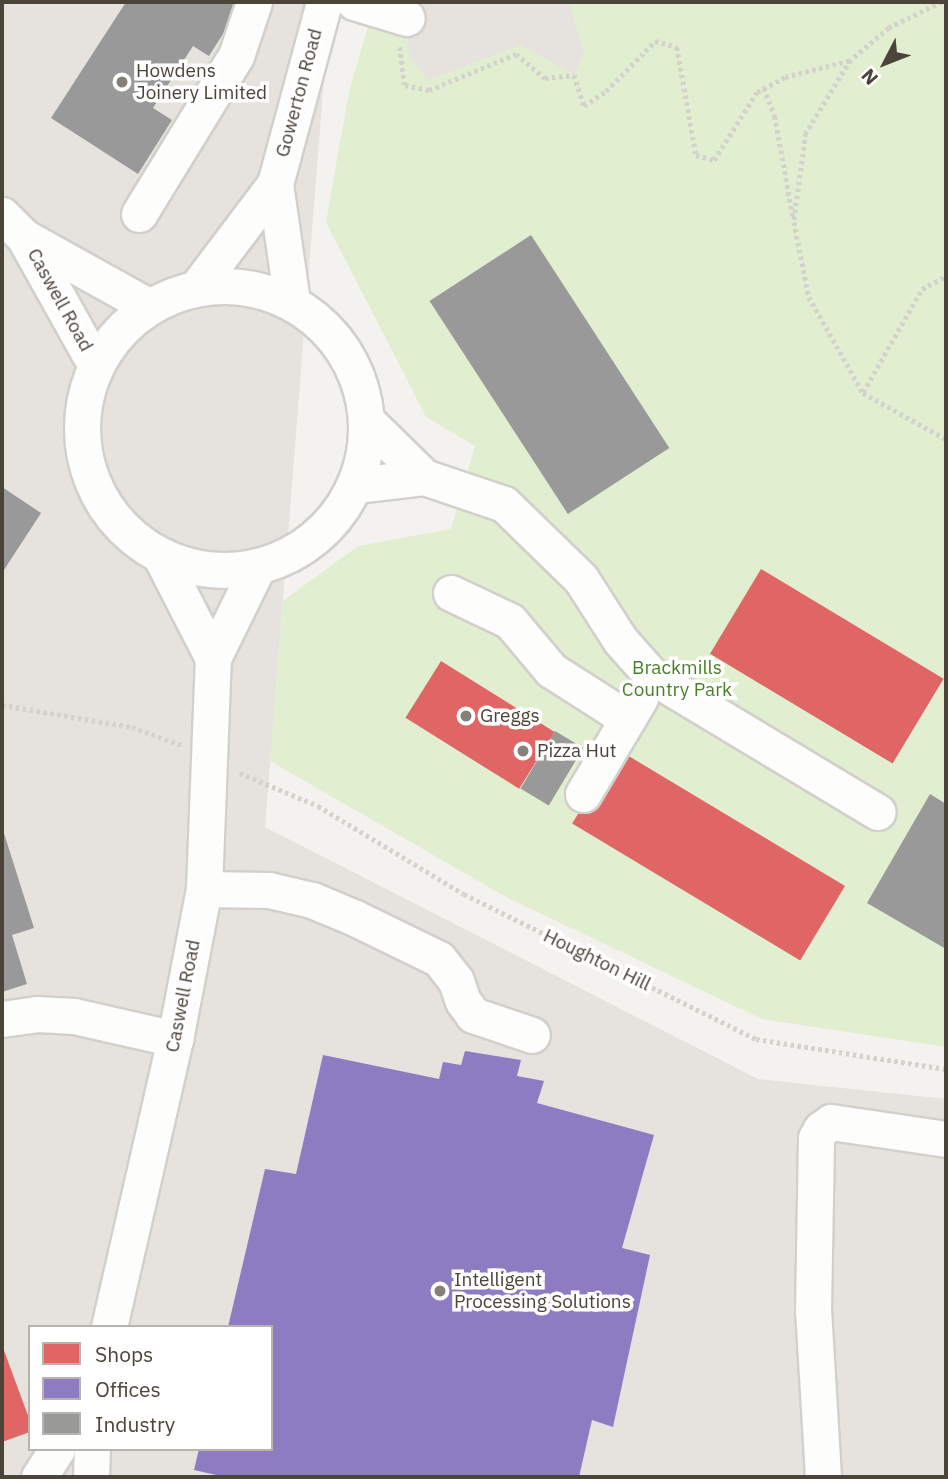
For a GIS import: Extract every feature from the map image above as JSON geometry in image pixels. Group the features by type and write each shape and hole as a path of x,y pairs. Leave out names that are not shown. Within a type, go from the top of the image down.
{"street":[{"path":"139,214 236,56 254,2"},
{"name":"Gowerton Road","path":"197,287 275,184 324,2"},
{"path":"354,2 403,16"},
{"name":"Gowerton Road","path":"275,184 292,302"},
{"name":"Caswell Road","path":"13,226 148,306"},
{"name":"Caswell Road","path":"13,226 95,364"},
{"path":"246,286 292,302 330,332 350,363 356,373 367,421 365,454 356,485 332,523 298,551 257,568 208,571 161,557 124,531 97,495 82,452 82,407 95,364 118,331 148,306 172,294 197,287 246,286"},
{"path":"367,421 424,477"},
{"path":"356,485 424,477 504,504 581,579 620,640 653,677 878,812"},
{"name":"Caswell Road","path":"161,557 213,658"},
{"name":"Caswell Road","path":"108,1325 175,1039 204,889 213,658 257,568"},
{"path":"451,593 510,621 551,670 628,719"},
{"path":"583,794 653,677"},
{"path":"204,889 269,890 312,900 355,918 439,959 456,981 463,1001 473,1015 532,1035"},
{"path":"2,1019 37,1014 74,1016 175,1039"},
{"path":"823,1477 813,1311 816,1138 821,1129 831,1122 946,1139"},
{"path":"39,1477 56,1451"},
{"path":"90,1477 92,1451"}],"path":[{"path":"794,222 806,133 851,60 889,28 942,2"},
{"path":"403,16 405,85 429,90 516,54 545,78 574,75 584,106 606,91 655,41 677,47 696,155 714,160 757,92 785,77 851,60"},
{"path":"764,88 775,116 809,297 863,393 946,439"},
{"path":"863,393 922,289 946,276"},
{"path":"2,705 132,727 188,747"},
{"name":"Houghton Hill","path":"271,786 318,806 464,894 756,1038 946,1069"}],"shaded area":[{"path":"2,2 330,2 265,827 758,1079 946,1099 946,1477 2,1477"},
{"path":"403,2 447,2 450,5 463,2 569,2 584,53 574,75 521,45 428,80 409,58 407,18"}],"green space":[{"name":"Brackmills Country Park","path":"375,2 721,2 728,5 733,2 946,2 946,1047 762,1019 506,897 270,761 283,601 358,546 451,529 475,446 426,417 326,222 349,92"}],"building: Shops":[{"path":"761,569 944,679 893,764 710,654"},
{"path":"441,661 555,732 519,789 405,718"},
{"path":"617,749 845,886 800,961 572,824"},
{"path":"2,1345 28,1416 28,1433 2,1442"}],"building: Offices":[{"name":"Intelligent Processing Solutions","path":"465,1051 521,1060 517,1076 544,1081 537,1103 654,1135 622,1248 650,1255 613,1427 592,1420 579,1477 225,1477 194,1470 199,1451 273,1451 273,1325 228,1325 265,1169 296,1174 323,1055 439,1079 443,1062 461,1065"}],"building: Industry":[{"name":"Howdens Joinery Limited","path":"126,2 233,2 240,7 209,56 193,46 153,108 172,120 138,174 51,118"},
{"path":"531,235 669,448 568,514 430,301"},
{"path":"2,487 41,513 2,573"},
{"path":"555,731 583,748 549,805 520,788"},
{"path":"930,794 946,804 946,949 867,903"},
{"path":"2,827 34,928 12,935 27,984 2,992"}],"place":[{"name":"Howdens Joinery Limited","path":"122,82"},
{"name":"Greggs","path":"466,716"},
{"name":"Pizza Hut","path":"523,751"},
{"name":"Intelligent Processing Solutions","path":"440,1291"}]}
